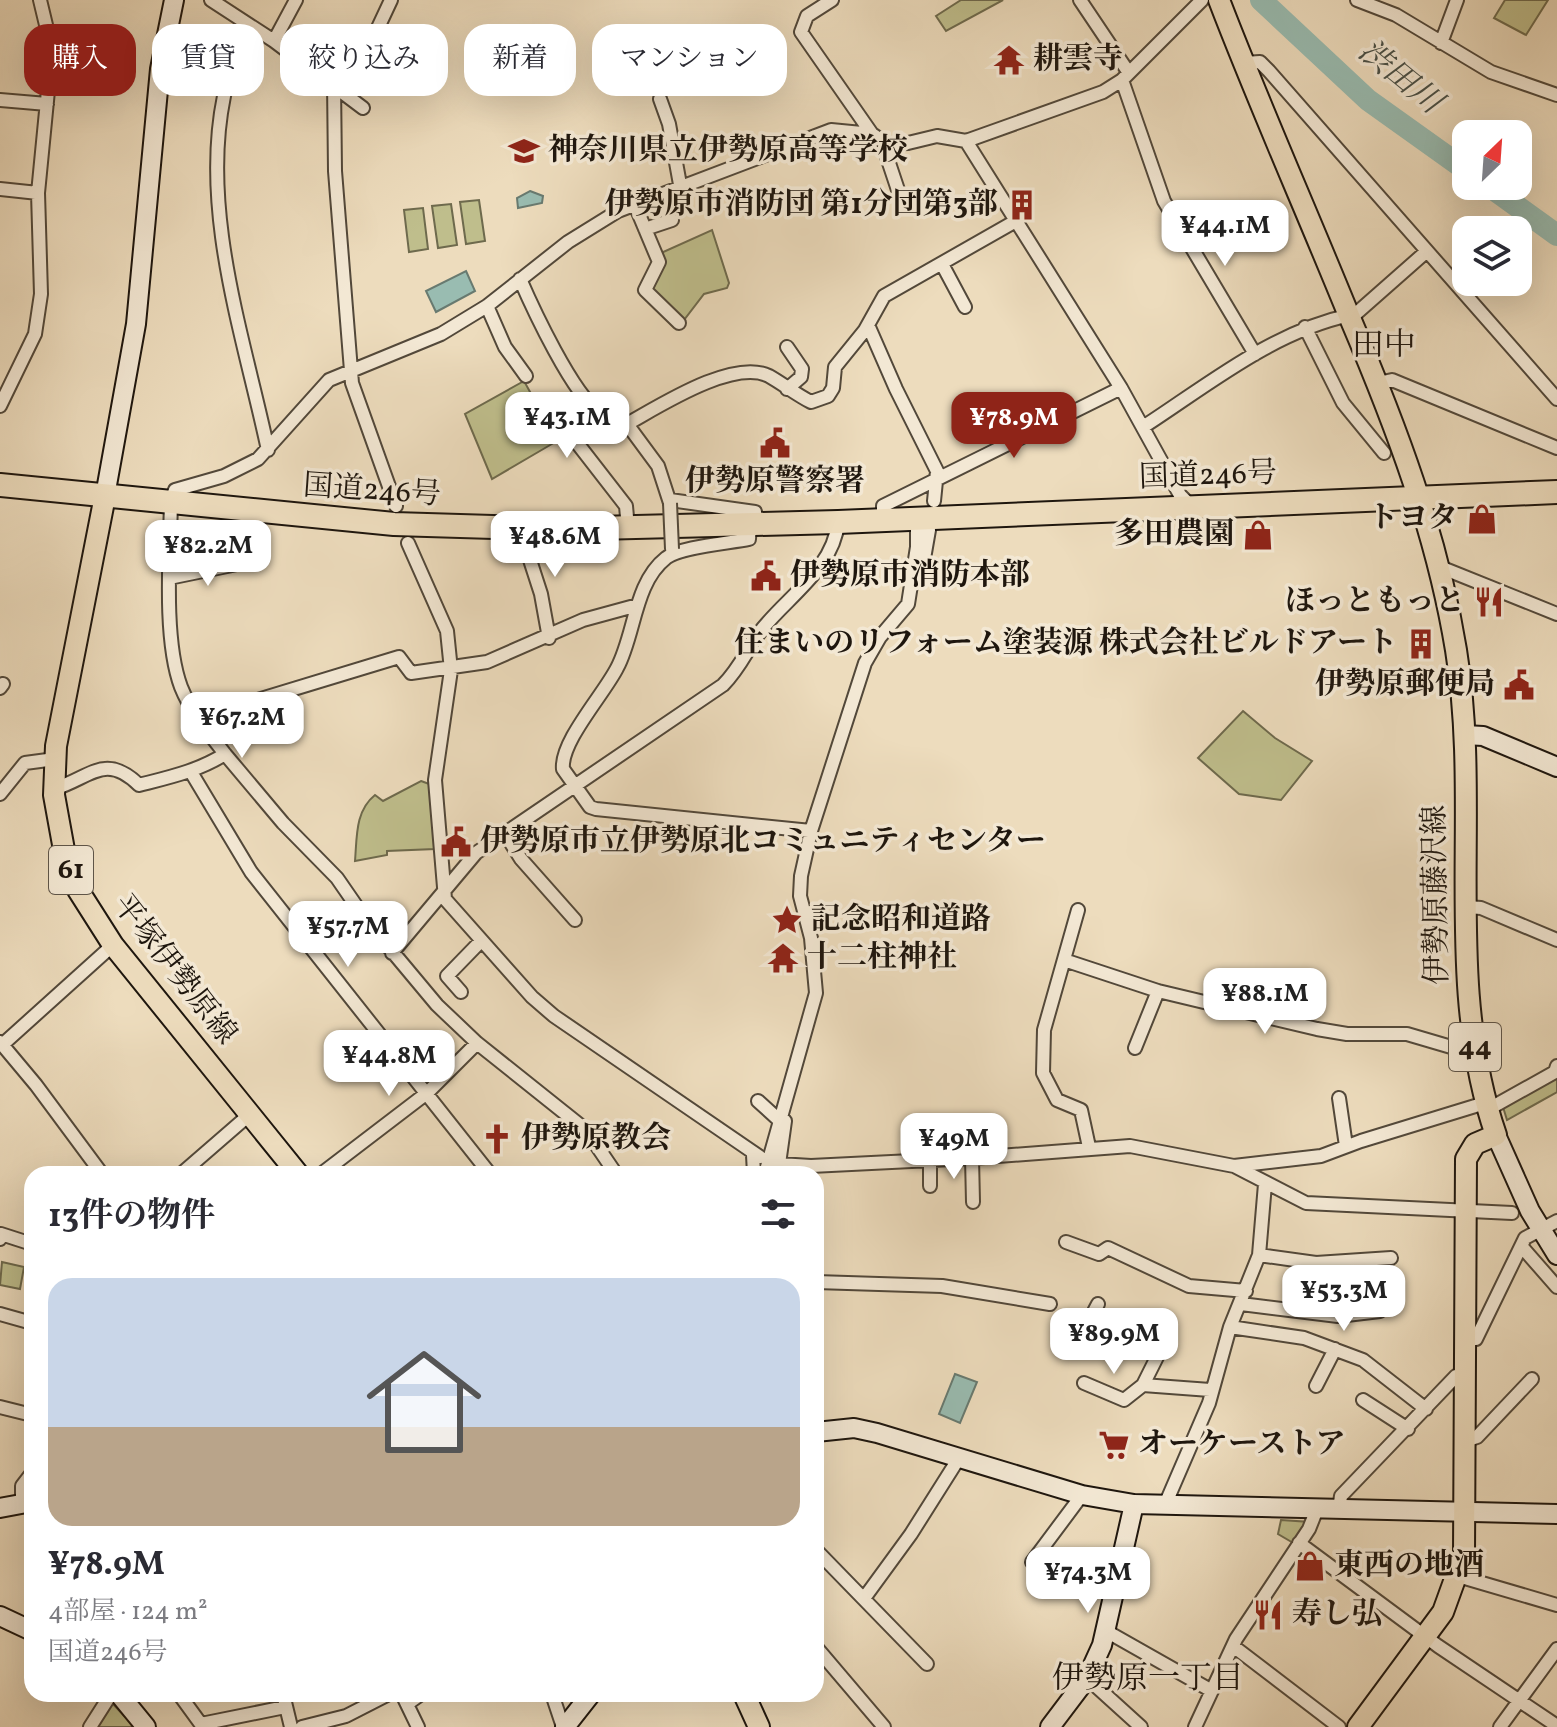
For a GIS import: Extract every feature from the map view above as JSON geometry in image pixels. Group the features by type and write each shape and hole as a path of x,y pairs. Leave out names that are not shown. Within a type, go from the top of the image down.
{"highway":[{"name":"国道246号","path":"0,485 394,524 520,529 883,519 923,524 1557,492"}],"main road":[{"name":"伊勢原藤沢線","path":"1219,0 1378,383 1419,497 1440,567 1457,652 1465,735 1468,997 1486,1107 1496,1135"},
{"name":"平塚伊勢原線","path":"105,496 55,759 58,827 71,871 87,907 113,945 291,1166"},
{"path":"1358,1727 1443,1612 1464,1554 1466,1159 1475,1144 1496,1135"},
{"path":"748,1702 759,1727"}],"street":[{"path":"0,406 22,366 38,315 38,193 52,50 40,0"},
{"path":"105,496 136,324 160,69 174,0"},
{"path":"211,0 244,24"},
{"path":"274,41 296,0"},
{"path":"380,24 391,0"},
{"path":"832,0 807,16 801,32 872,134 887,144 937,136 966,141 1103,92 1125,76 1202,0"},
{"path":"1080,0 1125,76 1164,201 1255,354"},
{"path":"1357,0 1378,4 1491,72 1557,95"},
{"path":"1441,43 1457,0"},
{"path":"264,36 280,45"},
{"path":"1244,63 1260,62 1269,71 1557,399"},
{"path":"224,96 219,197 225,250 268,450"},
{"path":"334,96 335,171 345,303 354,370 352,383 396,506"},
{"path":"349,96 363,108"},
{"path":"660,99 669,124 681,190"},
{"path":"0,100 47,104"},
{"path":"610,1166 576,1120 553,1107 437,1005 392,953 337,878 283,823 200,721 180,685 169,578 171,502 175,490 233,473 268,450 329,380 420,344 487,306 593,225 635,205 681,190 831,130 872,134"},
{"path":"966,141 1121,388 1180,495 1193,508"},
{"path":"887,144 886,154 900,196"},
{"path":"0,189 38,193"},
{"path":"635,205 659,262 645,290 670,320"},
{"path":"645,229 672,220"},
{"path":"627,424 702,382 754,373 768,376 811,402 828,396 833,388 835,367 868,325 884,296 1014,222"},
{"path":"1143,427 1255,354 1305,327 1350,317 1427,251"},
{"path":"942,264 965,307"},
{"path":"520,279 543,331 597,412 627,424 658,466 670,501 672,552"},
{"path":"487,306 505,347 526,376"},
{"path":"868,325 937,471 934,501"},
{"path":"1305,327 1343,403 1384,453"},
{"path":"787,347 802,369 801,377 787,389"},
{"path":"1378,383 1392,380 1557,448"},
{"path":"883,519 883,506 1121,388"},
{"path":"605,415 575,434 574,439 626,506 628,528"},
{"path":"670,501 755,512 749,539 672,552 658,567 638,605 627,650 562,759 573,784 596,809 811,831"},
{"path":"392,953 476,853 573,784 691,707 740,667 761,631 828,556 838,522"},
{"path":"767,1166 816,993 811,938 800,896 811,831 865,663 880,637 908,604 923,524"},
{"path":"520,529 541,594 549,638"},
{"path":"408,543 447,631 451,670 435,780 444,889 452,909 532,997 554,1016 757,1156 755,1166"},
{"path":"169,578 237,564"},
{"path":"1440,567 1557,614"},
{"path":"200,721 254,701 399,657 411,673 451,670 487,662 549,638 583,620 638,605"},
{"path":"1465,735 1483,736 1557,767"},
{"path":"54,789 103,768 121,770 139,785 184,771 191,772 225,754"},
{"path":"0,794 25,763 55,759"},
{"path":"191,772 251,872 391,1053 427,1093 484,1166"},
{"path":"504,832 521,859 575,920"},
{"path":"1467,907 1481,908 1557,940"},
{"path":"1078,910 1044,1030 1043,1073 1057,1100 1081,1110 1089,1147"},
{"path":"455,988 447,976 481,941"},
{"path":"96,1166 44,1095 1,1044 113,945"},
{"path":"1064,960 1158,991 1317,1029 1347,1034 1407,1034 1458,1049 1475,1049"},
{"path":"1135,1048 1158,991"},
{"path":"331,1166 427,1093 477,1043"},
{"path":"758,1101 785,1121 779,1164 811,1166 972,1158 1130,1146 1234,1166 1321,1156 1346,1146 1486,1107 1555,1072 1557,1066"},
{"path":"1339,1098 1346,1146"},
{"path":"190,1166 249,1115"},
{"path":"1496,1135 1548,1224 1557,1255"},
{"path":"972,1158 973,1202"},
{"path":"930,1160 930,1186"},
{"path":"1234,1166 1306,1203 1466,1214 1512,1213"},
{"path":"1165,1505 1209,1403 1210,1390 1230,1327 1259,1255 1265,1184"},
{"path":"1466,1339 1476,1339 1525,1238 1548,1224"},
{"path":"0,1239 1,1234 24,1241"},
{"path":"1066,1242 1099,1254 1108,1248 1189,1286 1338,1316 1380,1311 1376,1261"},
{"path":"1522,1247 1557,1287"},
{"path":"1259,1255 1316,1263 1391,1258"},
{"path":"824,1282 942,1286 1050,1304"},
{"path":"1084,1383 1114,1402 1124,1400 1143,1385 1161,1349 1093,1313"},
{"path":"0,1314 24,1319"},
{"path":"1230,1327 1304,1338 1363,1360 1386,1374 1426,1409"},
{"path":"1316,1386 1335,1349"},
{"path":"1339,1509 1341,1496 1456,1376 1466,1375"},
{"path":"1465,1441 1477,1437 1532,1379"},
{"path":"1143,1385 1210,1390"},
{"path":"1363,1400 1408,1429"},
{"path":"0,1407 24,1413"},
{"path":"824,1431 854,1428 1082,1495 1134,1504 1557,1514"},
{"path":"865,1597 911,1534 959,1458"},
{"path":"1032,1562 1082,1495"},
{"path":"0,1508 24,1504"},
{"path":"1050,1727 1087,1678 1106,1631 1134,1504"},
{"path":"1195,1727 1233,1646 1315,1519 1317,1509"},
{"path":"1299,1543 1425,1636 1557,1726"},
{"path":"824,1558 927,1664"},
{"path":"1458,1576 1557,1605"},
{"path":"0,1616 24,1627"},
{"path":"1106,1631 1212,1691"},
{"path":"1233,1646 1339,1727"},
{"path":"1500,1727 1557,1649"},
{"path":"824,1656 884,1727"},
{"path":"1087,1678 1141,1727"},
{"path":"90,1727 106,1702"},
{"path":"126,1702 146,1727"},
{"path":"185,1702 202,1726 278,1702"},
{"path":"285,1702 291,1727"},
{"path":"302,1727 348,1722 377,1702"},
{"path":"406,1702 418,1727"},
{"path":"555,1702 564,1727"},
{"path":"564,1727 584,1702"}],"shaded area":[{"path":"961,0 1003,0 946,31 936,16"},
{"path":"1505,0 1548,0 1526,35 1494,18"},
{"path":"479,200 485,241 466,244 460,202"},
{"path":"451,204 457,245 438,248 432,206"},
{"path":"423,208 428,249 409,252 404,210"},
{"path":"712,230 729,283 727,288 704,294 684,320 651,291 661,253"},
{"path":"524,381 557,441 492,479 465,414"},
{"path":"1243,711 1275,738 1312,761 1281,800 1239,794 1198,758"},
{"path":"421,781 432,785 435,849 387,851 387,855 355,861 358,825 368,801 375,795 383,801"},
{"path":"1557,1076 1557,1092 1507,1120 1503,1107"},
{"path":"2,1262 24,1267 20,1289 0,1285"},
{"path":"1281,1520 1310,1522 1295,1544 1278,1534"},
{"path":"111,1702 133,1725 135,1727 97,1727"}],"water":[{"path":"530,191 543,196 542,203 518,208 517,198"},
{"path":"466,271 475,291 436,312 426,291"},
{"path":"955,1374 977,1382 960,1423 939,1414"}],"waterway":[{"name":"渋田川","path":"1261,0 1368,100 1452,160"},
{"name":"渋田川","path":"1508,200 1557,235"}],"place":[{"name":"耕雲寺","path":"1009,60"},
{"name":"神奈川県立伊勢原高等学校","path":"524,151"},
{"name":"伊勢原市消防団 第1分団第3部","path":"1022,205"},
{"name":"伊勢原警察署","path":"775,443"},
{"name":"トヨタ","path":"1482,519"},
{"name":"多田農園","path":"1258,535"},
{"name":"伊勢原市消防本部","path":"766,576"},
{"name":"ほっともっと","path":"1489,602"},
{"name":"住まいのリフォーム塗装源 株式会社ビルドアート","path":"1421,644"},
{"name":"伊勢原郵便局","path":"1519,685"},
{"name":"伊勢原市立伊勢原北コミュニティセンター","path":"456,842"},
{"name":"記念昭和道路","path":"787,920"},
{"name":"十二柱神社","path":"783,958"},
{"name":"伊勢原教会","path":"497,1139"},
{"name":"オーケーストア","path":"1114,1445"},
{"name":"東西の地酒","path":"1310,1566"},
{"name":"寿し弘","path":"1268,1615"}],"district":[{"name":"田中","path":"1384,347"},
{"name":"伊勢原一丁目","path":"1148,1680"}]}
